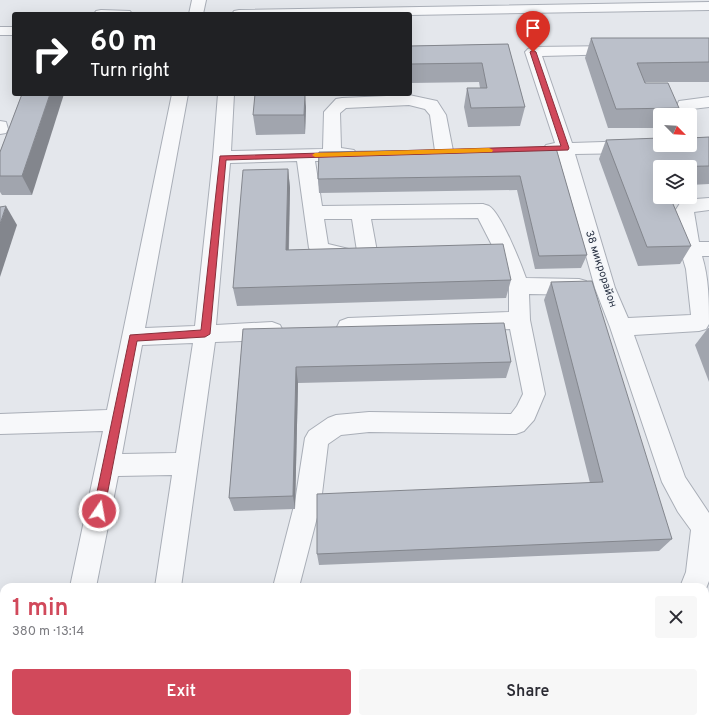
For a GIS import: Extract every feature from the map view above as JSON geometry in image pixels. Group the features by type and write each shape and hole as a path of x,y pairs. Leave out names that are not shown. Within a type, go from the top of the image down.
{"street":[{"path":"196,12 199,0"},
{"path":"482,0 495,10"},
{"path":"367,12 709,6"},
{"path":"0,31 12,31"},
{"name":"38 микрорайон","path":"629,51 533,52 565,148 605,288 621,327 674,482 687,504 707,527"},
{"path":"84,583 180,96"},
{"path":"169,583 205,334 222,158 226,96"},
{"path":"332,154 332,112 342,103 409,100 431,105 438,115 444,151"},
{"path":"684,108 686,105 709,102"},
{"path":"535,149 648,147"},
{"path":"222,158 364,154"},
{"path":"305,155 319,248 326,252 341,255 375,256 360,213"},
{"path":"621,327 704,322 696,269 700,249 684,211 689,205 709,204"},
{"path":"287,583 308,502 317,438 336,425 369,422 516,424 526,413 534,394 520,320 519,286 499,255 489,218 483,211 314,213"},
{"path":"519,286 605,288"},
{"path":"331,328 520,320"},
{"path":"133,337 292,330"},
{"path":"0,424 117,420"},
{"path":"108,465 186,464"},
{"path":"695,583 699,572 707,527"}],"building":[{"path":"591,38 709,38 709,62 637,63 645,83 668,83 679,108 616,109"},
{"path":"508,44 525,107 471,108 467,88 487,88 482,63 412,64 412,46"},
{"path":"21,96 49,96 22,176 0,176 0,152"},
{"path":"255,96 305,96 304,115 253,115"},
{"path":"709,137 709,166 697,166 697,160 653,160 653,204 673,204 691,246 647,247 606,140 653,138 653,152 697,152 697,138"},
{"path":"556,148 587,255 539,256 520,176 318,179 319,152"},
{"path":"288,169 286,250 503,244 511,280 233,288 243,170"},
{"path":"6,206 0,224 0,207"},
{"path":"592,281 672,539 317,554 317,494 603,482 551,282"},
{"path":"504,323 511,362 296,367 293,496 229,498 243,329"}],"slow traffic":[{"path":"315,155 489,150"}],"route":[{"path":"99,511 133,337 205,334 222,158 565,148 536,65 533,52"}]}
